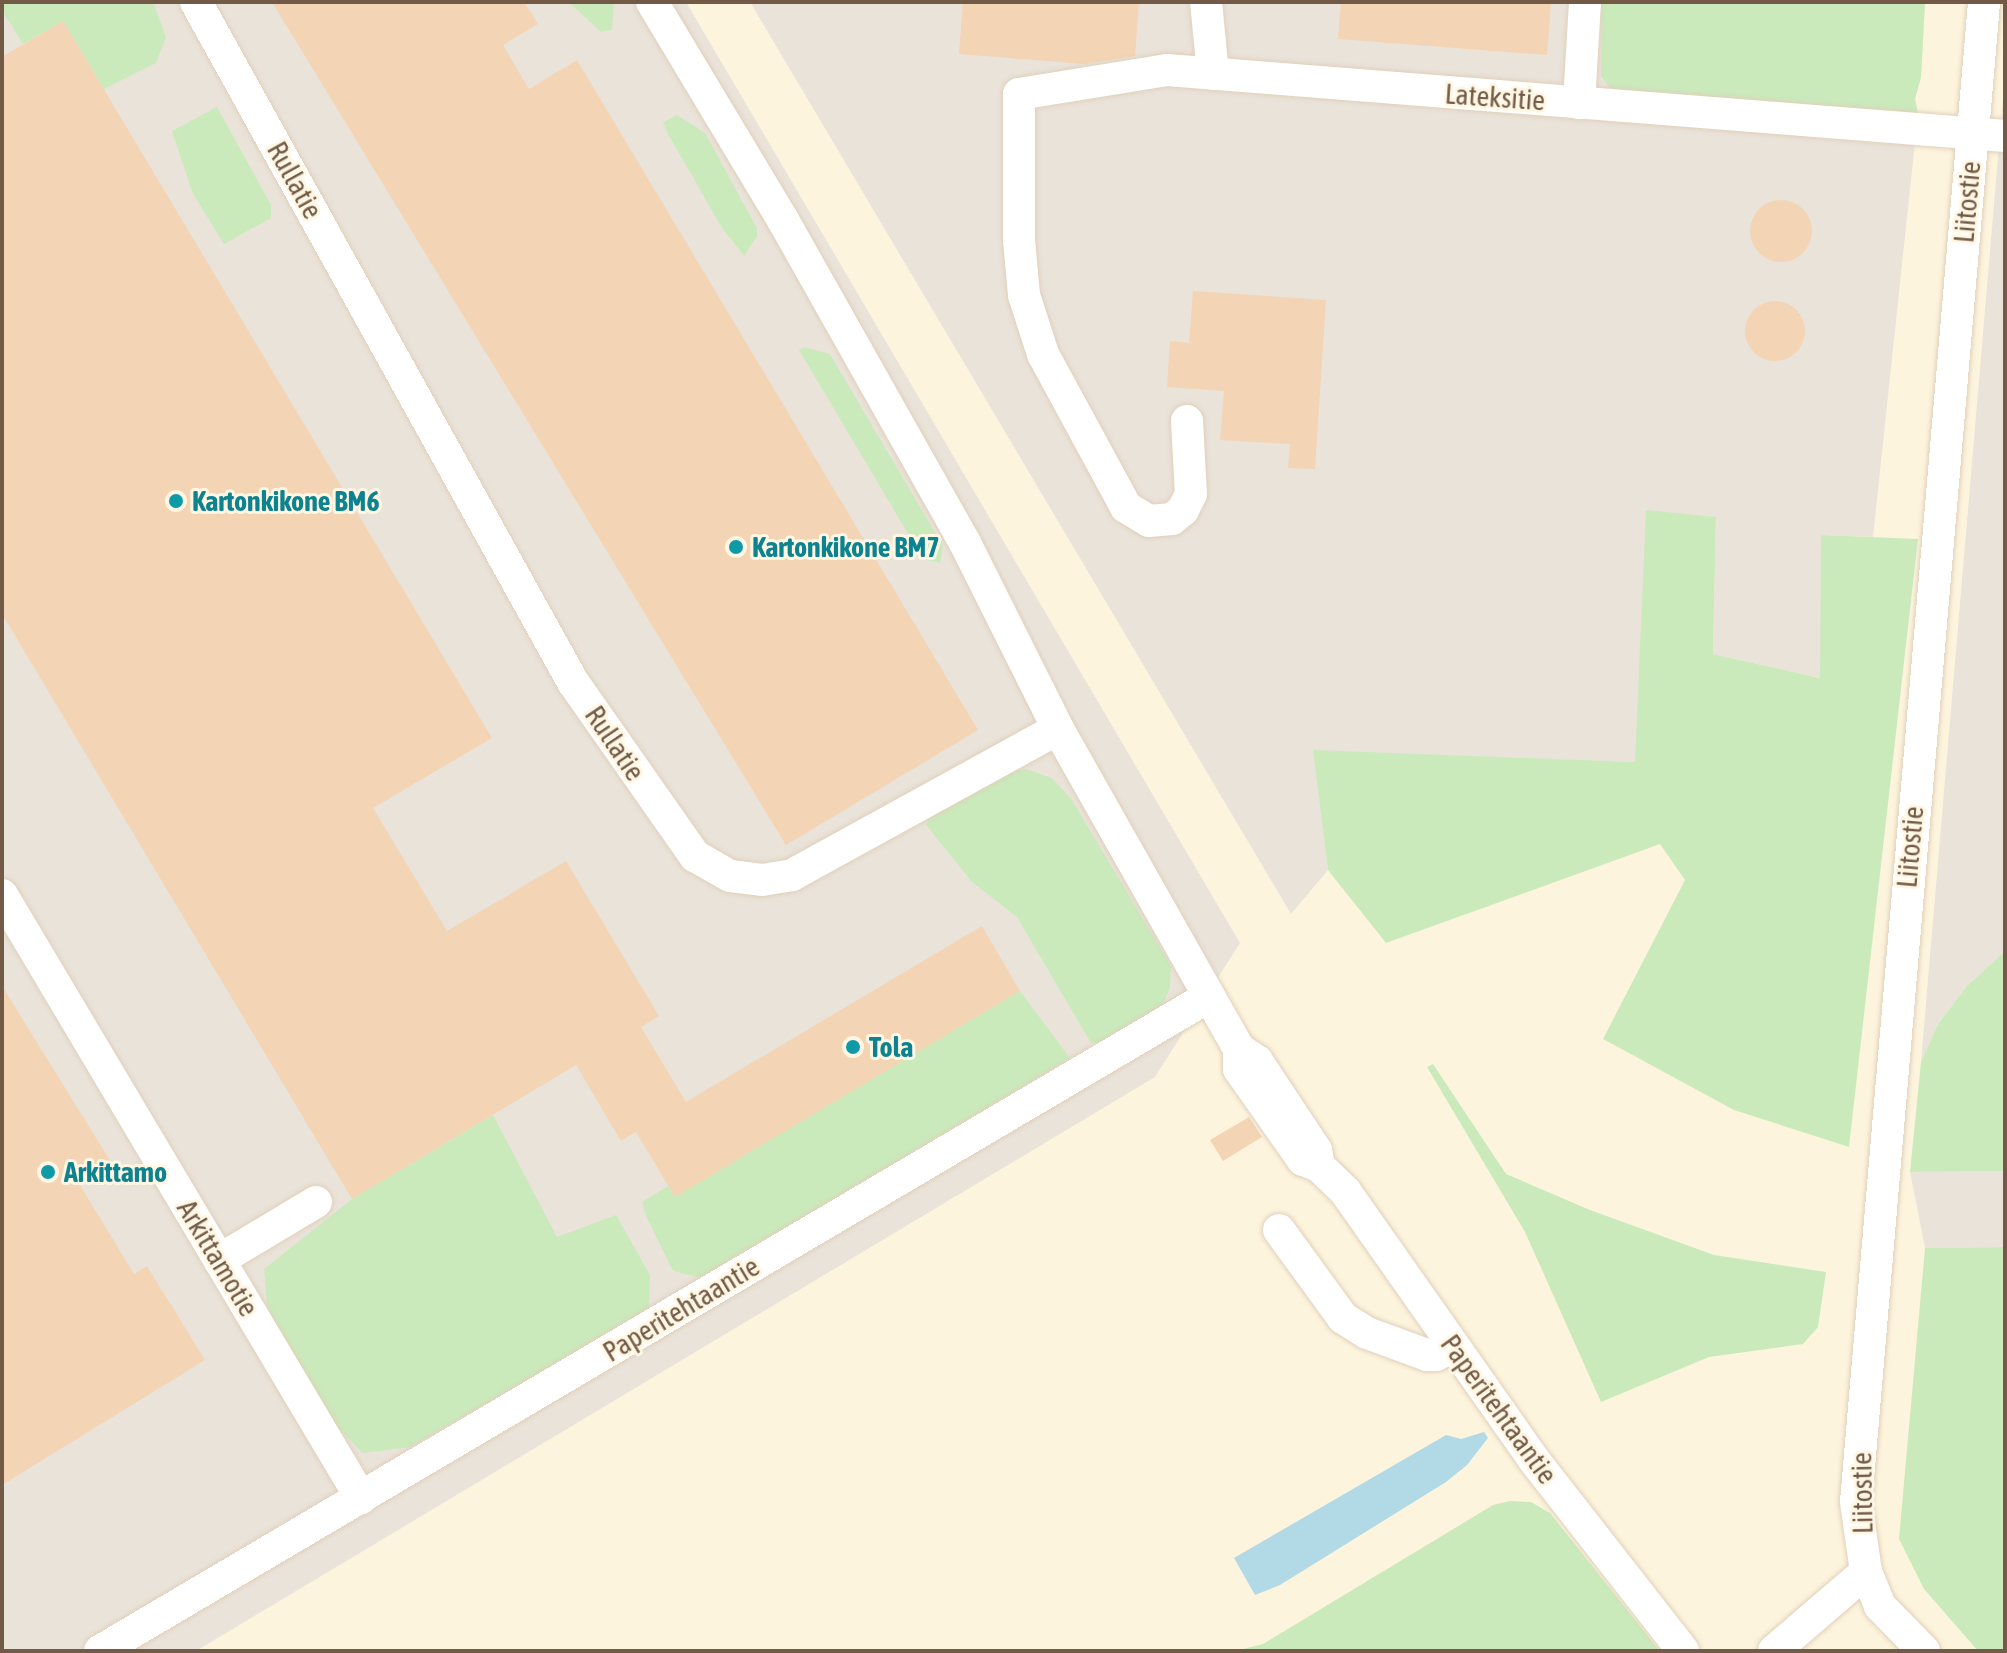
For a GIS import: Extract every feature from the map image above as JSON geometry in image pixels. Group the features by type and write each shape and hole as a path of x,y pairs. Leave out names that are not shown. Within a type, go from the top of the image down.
{"street":[{"name":"Rullatie","path":"196,2 573,682 695,856 716,870 738,878 762,880 792,875 1058,729"},
{"path":"652,2 783,220 964,541 1058,729 1208,997"},
{"path":"1206,2 1213,74"},
{"path":"1579,103 1585,2"},
{"name":"Liitostie","path":"1774,1651 1866,1572 1856,1502 1984,2"},
{"name":"Lateksitie","path":"1187,421 1191,494 1183,510 1172,519 1149,521 1126,507 1043,354 1024,295 1019,240 1019,94 1167,70 2005,136"},
{"name":"Arkittamotie","path":"2,895 361,1498"},
{"name":"Paperitehtaantie","path":"100,1651 1208,997 1239,1049 1239,1069 1303,1160 1319,1166 1345,1191 1452,1347 1683,1651"},
{"path":"219,1260 316,1202"},
{"path":"1279,1230 1343,1318 1367,1333 1427,1355 1436,1355 1452,1347"},
{"path":"1866,1572 1880,1606 1924,1651"}],"shaded area":[{"path":"2,2 686,2 1240,943 1155,1077 196,1651 2,1651"},
{"path":"750,2 1925,2 1921,77 1915,99 1918,114 1873,537 1821,535 1821,678 1713,654 1716,517 1635,762 1314,751 1328,870 1291,914"},
{"path":"2005,75 2005,951 1967,986 1938,1024 1921,1062"},
{"path":"2005,1171 2005,1247 1925,1248 1910,1172"}],"green space":[{"path":"2,2 153,2 166,37 156,63 104,89 63,21 23,44 2,11"},
{"path":"569,2 614,2 612,30 601,32"},
{"path":"1602,2 1925,2 1921,77 1915,99 1918,114 1624,92 1610,88 1601,76"},
{"path":"217,107 271,205 271,218 224,244 193,194 172,131"},
{"path":"677,115 705,133 757,228 757,236 744,256 722,228 668,134 663,122"},
{"path":"804,347 830,354 943,546 940,563 923,559 799,350"},
{"path":"1646,510 1716,517 1713,654 1820,678 1821,535 1918,539 1849,1147 1734,1110 1603,1039 1685,880 1660,844 1386,943 1328,870 1313,750 1635,762"},
{"path":"1026,769 1052,778 1072,800 1171,966 1170,988 1162,1006 1107,1043 1091,1043 1017,917 972,882 926,825 931,813 996,775"},
{"path":"2005,951 2005,1171 1910,1172 1921,1062 1938,1024 1967,986"},
{"path":"1020,991 1070,1058 706,1279 673,1271 642,1202 668,1186 675,1196"},
{"path":"1433,1064 1506,1174 1590,1210 1714,1255 1826,1272 1818,1327 1803,1344 1709,1357 1601,1402 1525,1232 1427,1067"},
{"path":"493,1115 557,1237 616,1215 650,1275 649,1311 410,1447 363,1453 331,1421 267,1306 264,1269 352,1199"},
{"path":"2005,1247 2005,1651 1978,1651 1924,1589 1899,1539 1925,1248"},
{"path":"1510,1501 1531,1502 1550,1513 1660,1651 1235,1651 1263,1644 1493,1505"}],"water":[{"path":"1484,1432 1488,1438 1467,1465 1446,1482 1280,1585 1255,1595 1234,1558 1446,1435 1461,1439"}],"building":[{"name":"Kartonkikone BM7","path":"272,2 524,2 538,24 503,45 529,89 577,60 978,730 786,845"},
{"path":"963,2 1139,2 1135,56 1083,64 959,54"},
{"path":"1341,2 1551,2 1547,55 1338,39"},
{"name":"Kartonkikone BM6","path":"63,21 492,738 373,808 447,931 566,861 659,1016 641,1027 686,1102 982,926 1020,991 675,1197 636,1132 621,1141 576,1065 352,1199 2,614 2,57"},
{"path":"1775,200 1787,200 1803,209 1810,219 1810,243 1803,253 1787,262 1775,262 1755,248 1750,237 1750,225 1764,205"},
{"path":"1193,291 1326,300 1315,469 1288,468 1290,444 1220,440 1224,391 1167,387 1170,341 1189,343"},
{"path":"1775,301 1787,303 1796,310 1803,319 1803,343 1796,352 1787,359 1775,361 1763,359 1754,352 1747,343 1745,331 1747,319 1754,310 1763,303"},
{"path":"2,986 111,1162 78,1182 134,1274 147,1266 205,1360 2,1485"},
{"path":"1249,1117 1262,1137 1223,1161 1210,1140"}],"place":[{"name":"Kartonkikone BM6","path":"176,501"},
{"name":"Kartonkikone BM7","path":"736,547"},
{"name":"Tola","path":"853,1047"},
{"name":"Arkittamo","path":"48,1172"}]}
